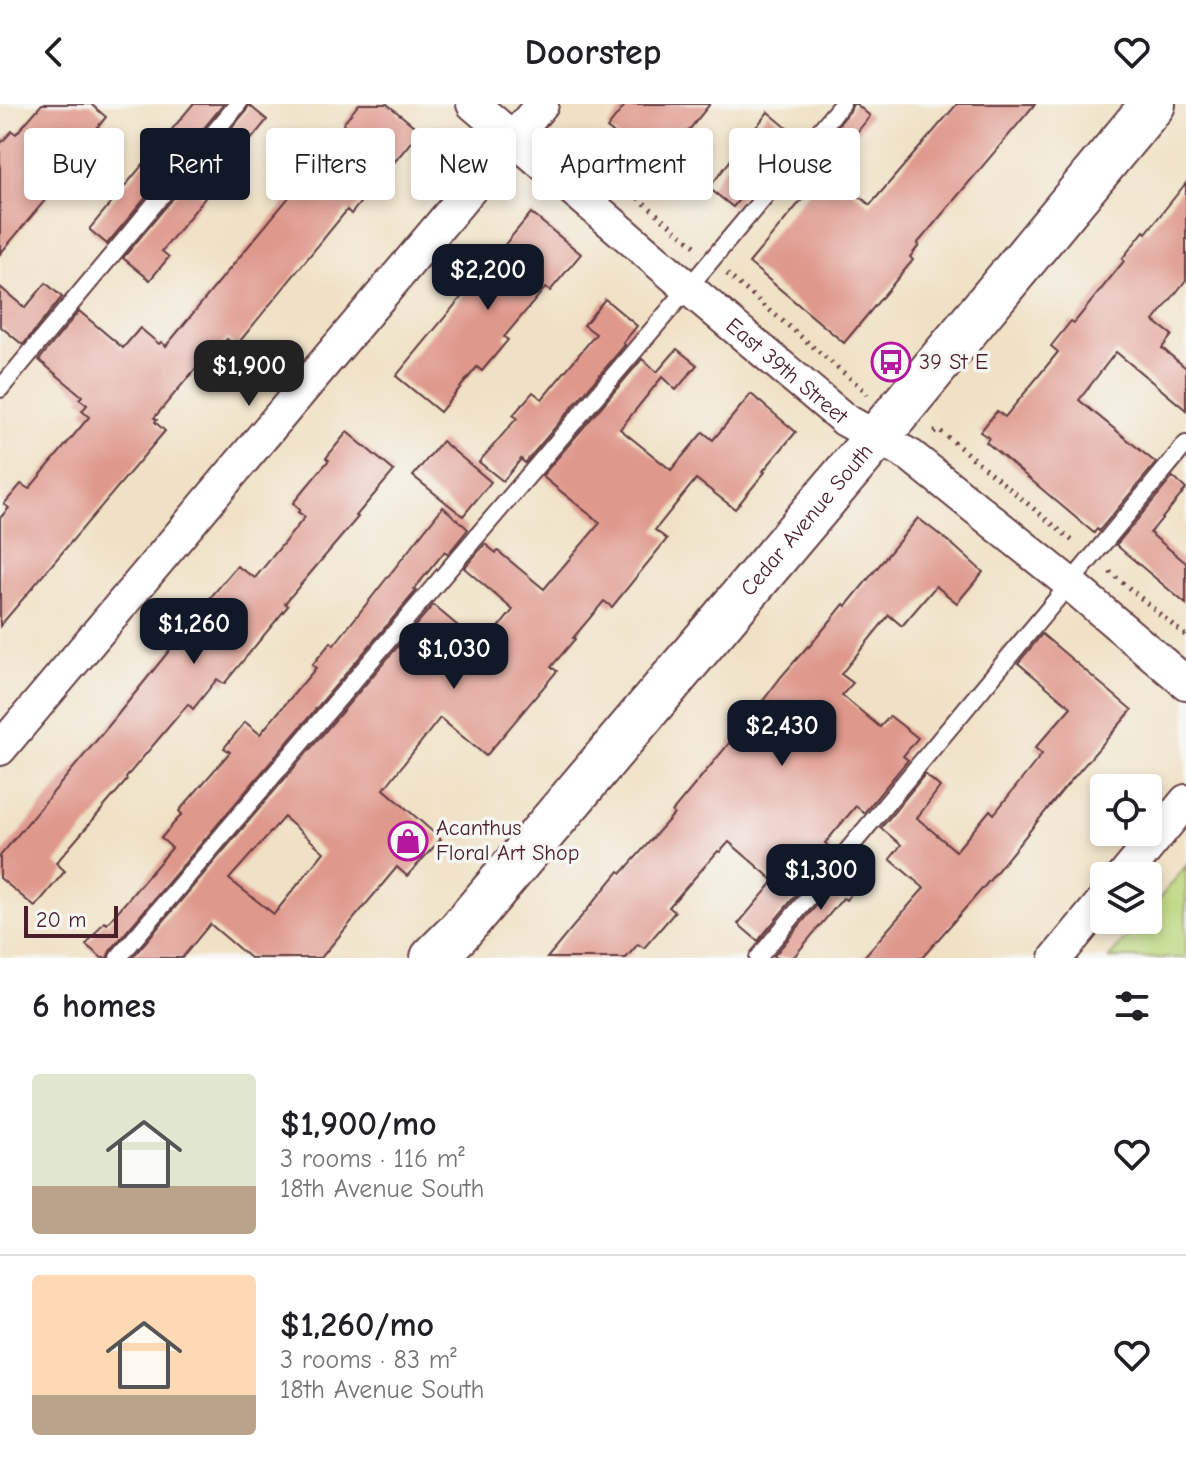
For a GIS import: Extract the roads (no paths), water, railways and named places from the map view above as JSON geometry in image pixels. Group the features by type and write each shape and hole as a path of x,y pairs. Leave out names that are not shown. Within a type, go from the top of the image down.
{"main road":[{"name":"Cedar Avenue South","path":"444,950 1153,104"}],"street":[{"name":"East 39th Street","path":"473,104 500,128"},
{"path":"516,135 542,104"},
{"name":"East 39th Street","path":"516,142 845,420 911,456 1070,584 1186,683"},
{"path":"0,749 462,200"},
{"path":"1136,862 1186,801"},
{"path":"1056,958 1090,917"}],"lane":[{"path":"0,389 238,104"},
{"path":"118,958 842,104"},
{"path":"758,958 1186,444"}],"place":[{"name":"39 St E","path":"891,362"},
{"name":"Acanthus Floral Art Shop","path":"408,841"}]}
